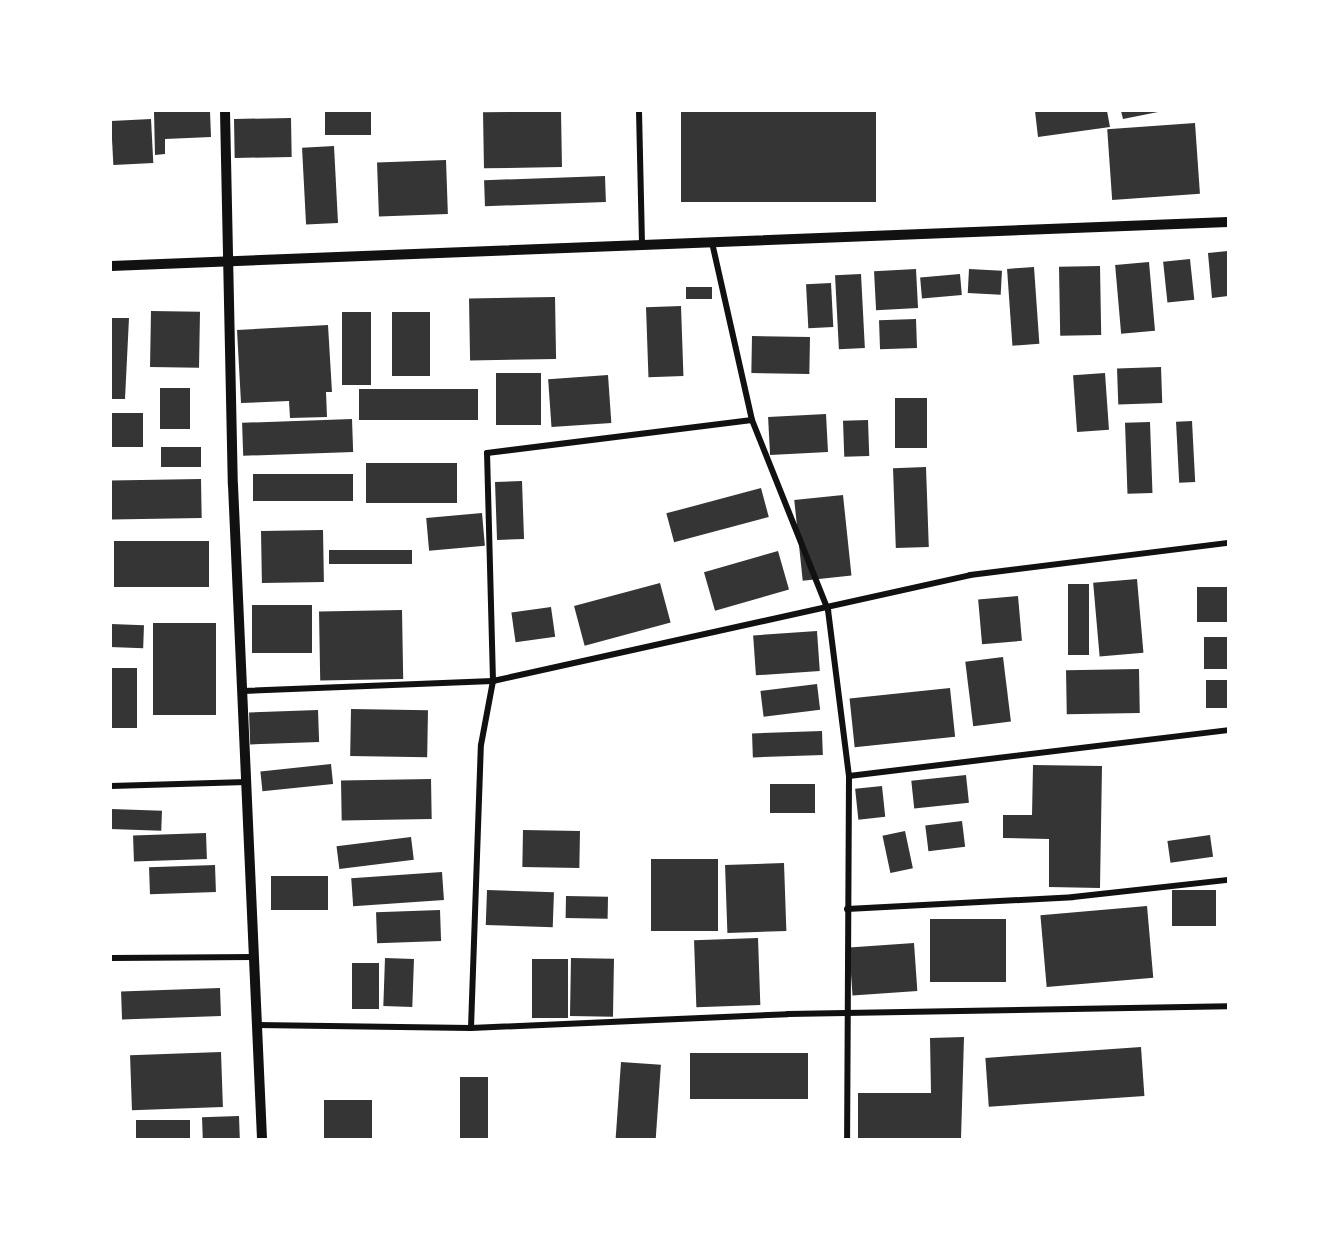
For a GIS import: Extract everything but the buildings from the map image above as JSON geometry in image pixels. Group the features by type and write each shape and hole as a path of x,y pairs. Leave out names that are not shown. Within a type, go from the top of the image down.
{"street":[{"path":"225,111 243,691 262,1139"},
{"path":"639,111 642,245"},
{"path":"111,266 1228,222"},
{"path":"712,242 752,420 828,610 849,776 847,1139"},
{"path":"471,1028 481,744 493,681 486,453 752,420"},
{"path":"243,691 493,681 828,610 970,575 1228,543"},
{"path":"849,776 1228,730"},
{"path":"111,786 247,782"},
{"path":"847,909 1073,897 1228,880"},
{"path":"111,958 255,957"},
{"path":"257,1025 471,1028 846,1013 1228,1006"}]}
